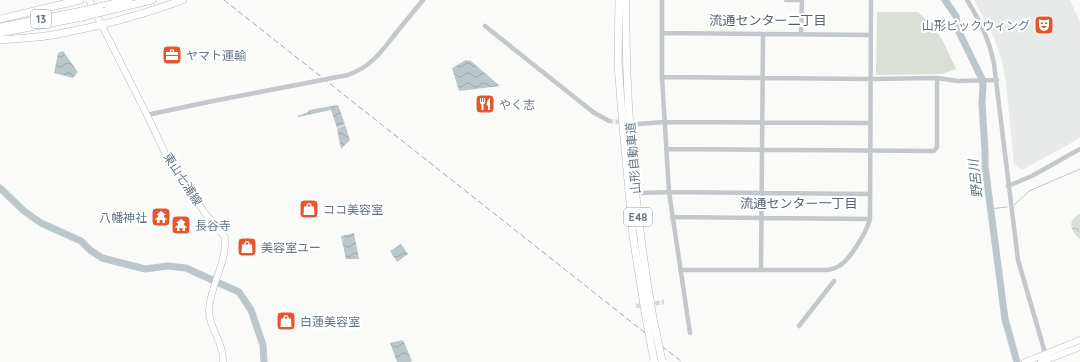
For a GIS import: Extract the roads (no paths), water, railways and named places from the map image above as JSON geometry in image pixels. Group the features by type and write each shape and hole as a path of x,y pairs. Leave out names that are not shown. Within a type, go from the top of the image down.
{"highway":[{"path":"0,19 80,0"},
{"name":"13","path":"0,33 82,14 99,7 129,0"},
{"name":"13","path":"0,27 106,11 152,0"},
{"path":"0,40 51,35 101,25 153,11 183,0"},
{"name":"山形自動車道","path":"619,0 618,63 633,236 658,361"},
{"name":"山形自動車道","path":"626,0 626,67 629,115 649,318"}],"main road":[{"name":"東山七浦線","path":"89,0 173,167 205,213 225,237 226,245 212,293 209,310 210,318 223,354 223,362"},
{"path":"1044,359 1080,340"},
{"path":"1027,361 1044,359 1080,347"}],"street":[{"path":"147,115 348,75 361,70 369,64 423,0"},
{"path":"662,0 662,77 669,192 690,333"},
{"path":"786,0 802,0 801,34"},
{"path":"680,270 828,270 836,268 842,264 864,235 870,219 871,0"},
{"path":"967,0 984,30 990,47 996,80 1018,260 1044,359"},
{"path":"485,26 593,112 609,121"},
{"path":"662,33 871,35"},
{"path":"761,269 762,34"},
{"path":"662,77 870,79 938,78 958,81 996,80"},
{"path":"666,149 934,151 937,147 938,78"},
{"path":"638,124 664,122 870,123"},
{"path":"1008,186 1032,176 1080,149"},
{"path":"642,193 870,194"},
{"path":"672,217 870,219"},
{"path":"799,326 834,281"}],"water":[{"path":"63,51 78,72 73,78 54,73 58,53"},
{"path":"466,60 471,61 500,86 459,91 452,68"},
{"path":"338,105 345,124 337,128 331,110 297,116 307,113 309,110"},
{"path":"345,125 350,140 341,149 337,129"},
{"path":"354,233 359,259 346,259 341,236"},
{"path":"401,244 408,254 397,262 390,251"},
{"path":"402,340 412,361 397,362 390,343"}],"waterway":[{"name":"野呂川","path":"945,0 956,16 959,32 982,79 985,166 1005,319 1017,362"},
{"path":"1014,205 1029,191 1080,169"},
{"path":"0,188 24,211 41,223 81,241 90,250 102,258 145,269 168,266 186,268 239,292 251,310 263,345 264,362"},
{"path":"990,209 1007,207"}],"tunnel":[{"path":"609,121 638,124"},
{"path":"636,306 664,302"}],"railway":[{"path":"224,0 682,362"}],"place":[{"name":"山形ビックウィング","path":"1044,25"},
{"name":"ヤマト運輸","path":"172,55"},
{"name":"やく志","path":"485,104"},
{"name":"ココ美容室","path":"309,209"},
{"name":"八幡神社","path":"161,217"},
{"name":"長谷寺","path":"181,225"},
{"name":"美容室ユー","path":"247,247"},
{"name":"白蓮美容室","path":"286,321"}],"district":[{"name":"流通センター二丁目","path":"768,20"},
{"name":"流通センター一丁目","path":"799,203"}]}
